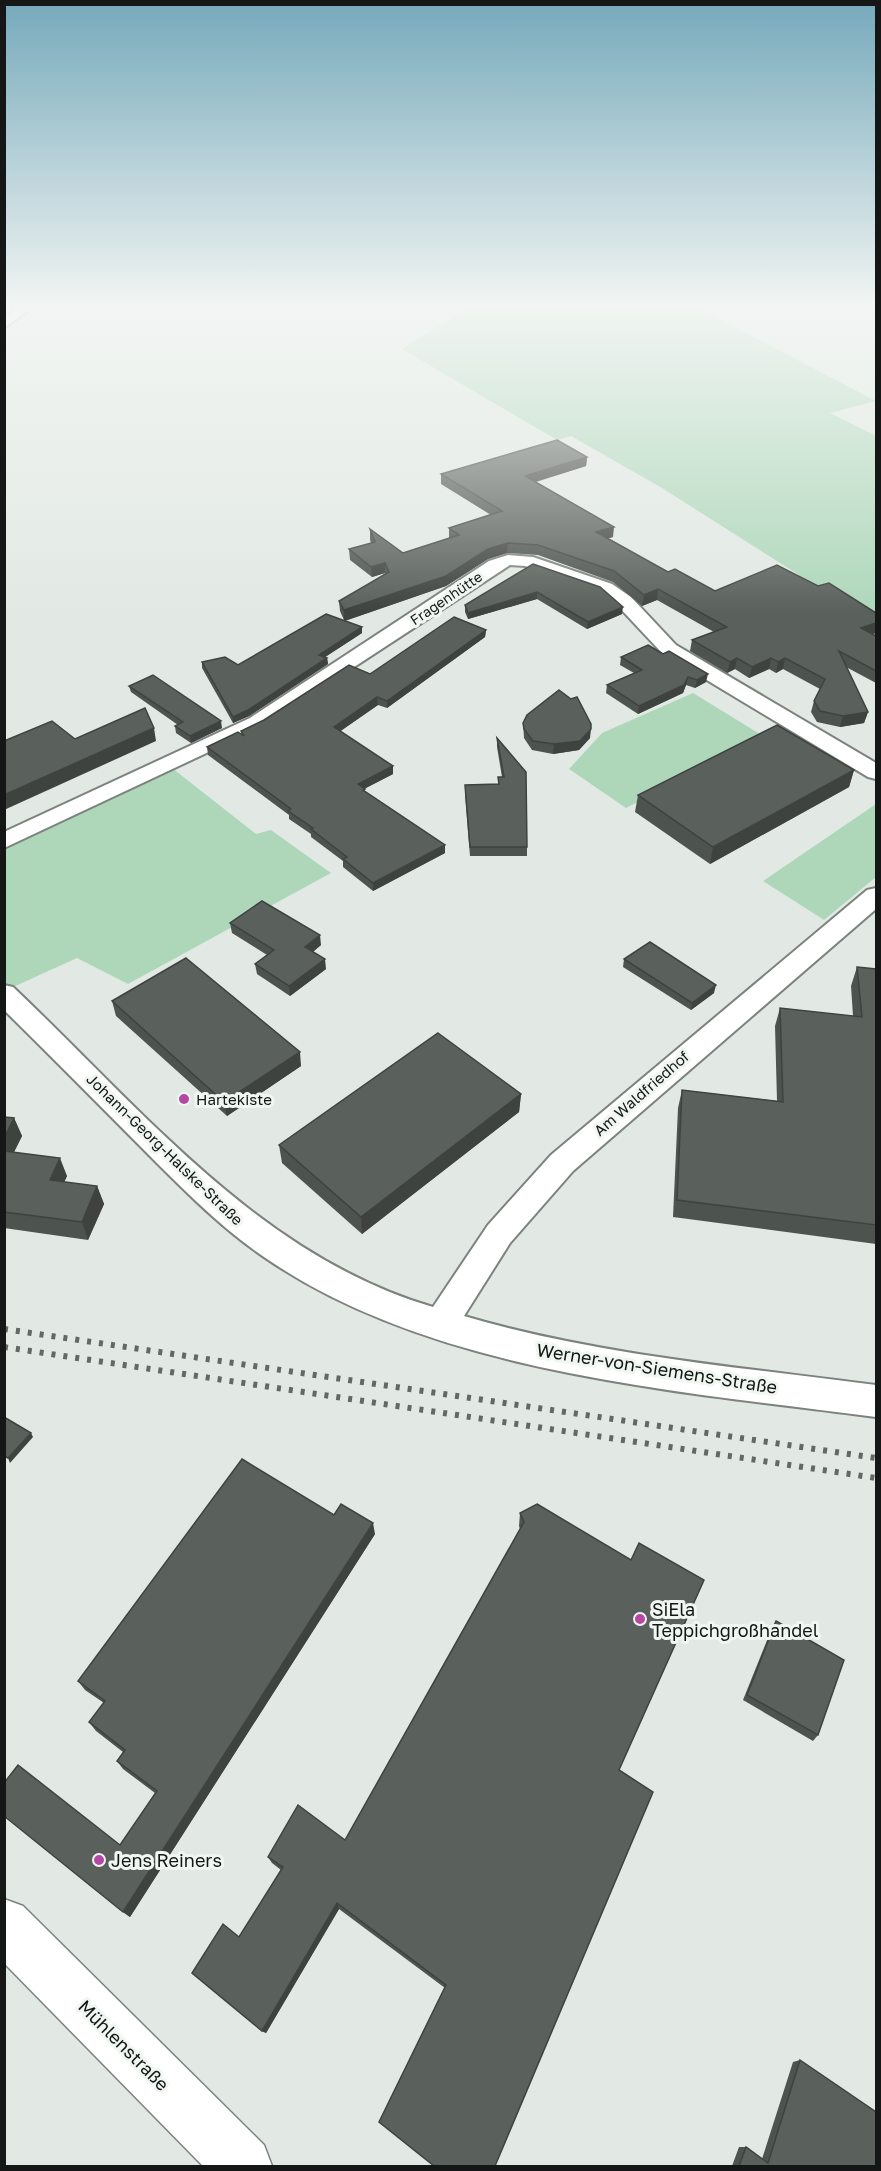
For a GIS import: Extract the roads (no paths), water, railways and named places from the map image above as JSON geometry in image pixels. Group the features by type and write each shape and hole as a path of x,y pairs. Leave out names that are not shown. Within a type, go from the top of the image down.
{"street":[{"name":"Fragenhütte","path":"4,841 257,722 503,562 514,560 533,562 606,588 624,601 677,654 876,771"},
{"name":"Am Waldfriedhof","path":"441,1323 499,1234 554,1170 598,1129 876,896"},
{"name":"Johann-Georg-Halske-Straße","path":"4,994 212,1199 245,1226 314,1271 388,1305 441,1323"},
{"name":"Werner-von-Siemens-Straße","path":"441,1323 510,1344 574,1357 876,1401"},
{"name":"Mühlenstraße","path":"4,1925 243,2166"}],"railway":[{"path":"4,1329 876,1458"},
{"path":"4,1347 876,1478"}],"place":[{"name":"Hartekiste","path":"184,1099"},
{"name":"SiEla Teppichgroßhandel","path":"640,1619"},
{"name":"Jens Reiners","path":"99,1860"}]}
